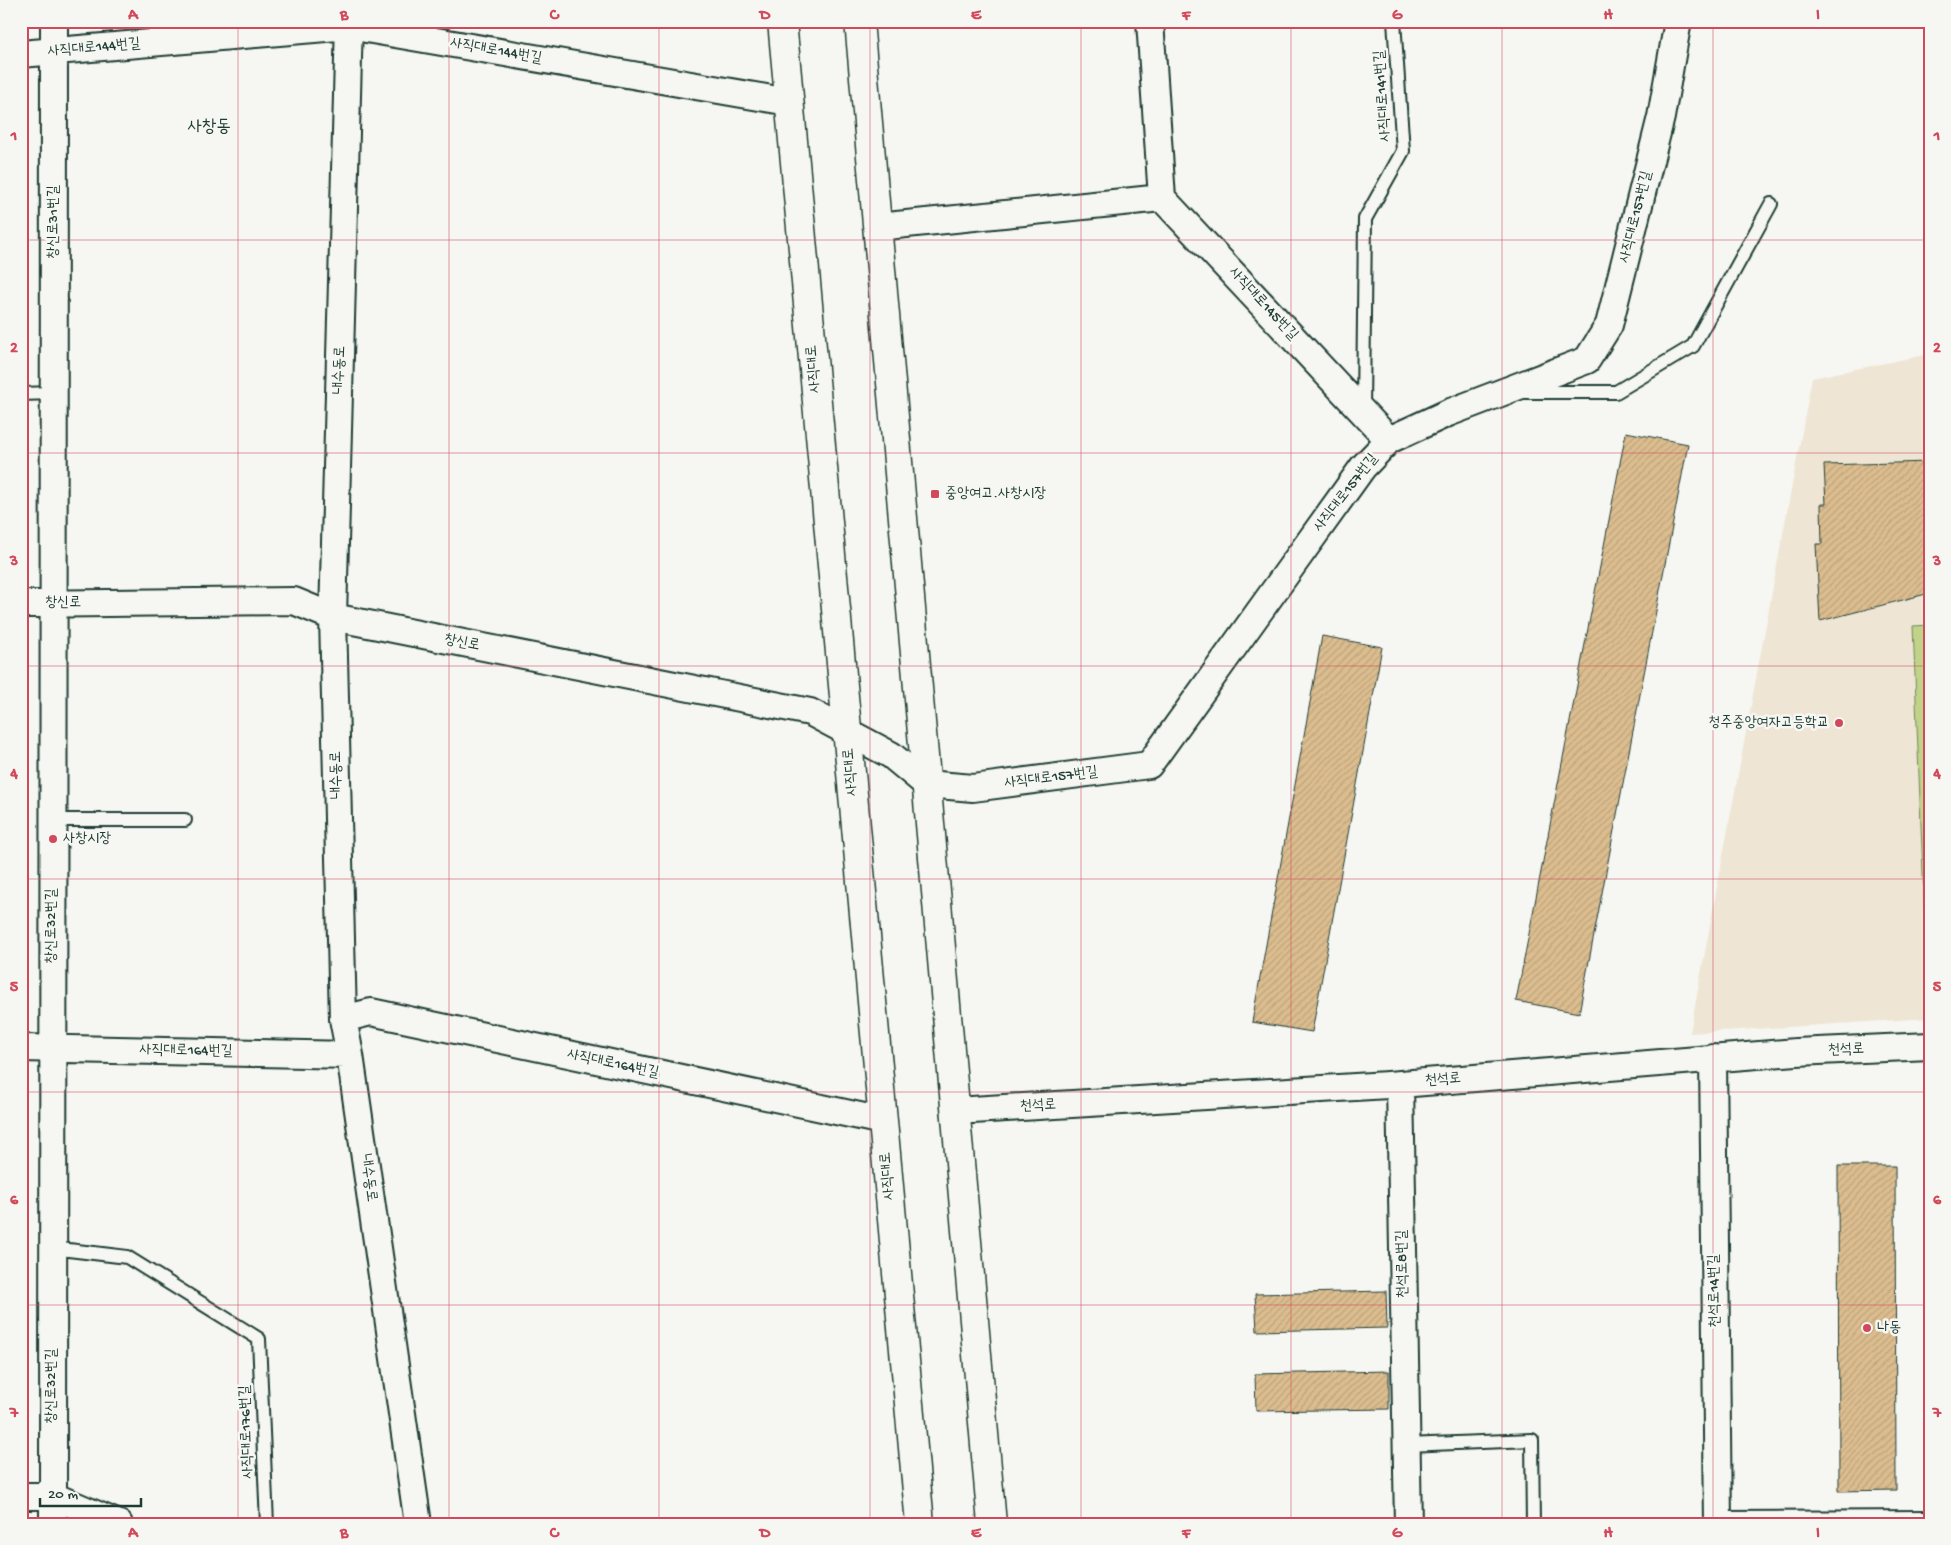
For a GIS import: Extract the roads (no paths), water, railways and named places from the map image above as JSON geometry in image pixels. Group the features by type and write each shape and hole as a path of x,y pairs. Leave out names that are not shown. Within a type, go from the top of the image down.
{"main road":[{"name":"사직대로","path":"782,21 920,1524"},
{"path":"859,21 992,1524"}],"street":[{"name":"창신로31번길","path":"53,604 54,21"},
{"path":"877,227 1162,198 1150,21"},
{"name":"사직대로157번길","path":"926,784 973,788 1149,765 1363,467 1389,440 1448,413 1587,360 1610,325 1661,117 1678,21"},
{"name":"사직대로144번길","path":"21,54 349,24 789,102"},
{"name":"내수동로","path":"349,24 333,617 343,1019 350,1054 418,1524"},
{"name":"사직대로145번길","path":"1162,198 1364,411 1389,440"},
{"name":"창신로","path":"21,604 294,601 333,617 810,712 892,755 926,784"},
{"name":"창신로32번길","path":"53,604 53,1524"},
{"name":"사직대로164번길","path":"343,1019 371,1012 883,1121"},
{"name":"천석로","path":"955,1111 1400,1084 1796,1052 1930,1046"},
{"name":"사직대로164번길","path":"21,1048 350,1054"},
{"name":"천석로14번길","path":"1713,1058 1718,1521"},
{"name":"천석로8번길","path":"1400,1084 1408,1524"},
{"path":"21,1496 53,1496 119,1524"}],"lane":[{"name":"사직대로141번길","path":"1364,411 1365,219 1403,151 1394,21"},
{"path":"1502,392 1616,392 1693,346 1771,204"},
{"path":"21,394 53,393"},
{"path":"52,820 185,820"},
{"name":"사직대로176번길","path":"52,1248 127,1257 259,1339 266,1524"},
{"path":"1406,1445 1532,1440 1533,1524"},
{"path":"1718,1521 1930,1517"}],"place":[{"name":"중앙여고.사창시장","path":"935,494"},
{"name":"청주중앙여자고등학교","path":"1839,723"},
{"name":"사창시장","path":"53,839"},
{"name":"나동","path":"1867,1328"}],"district":[{"name":"사창동","path":"209,127"}]}
